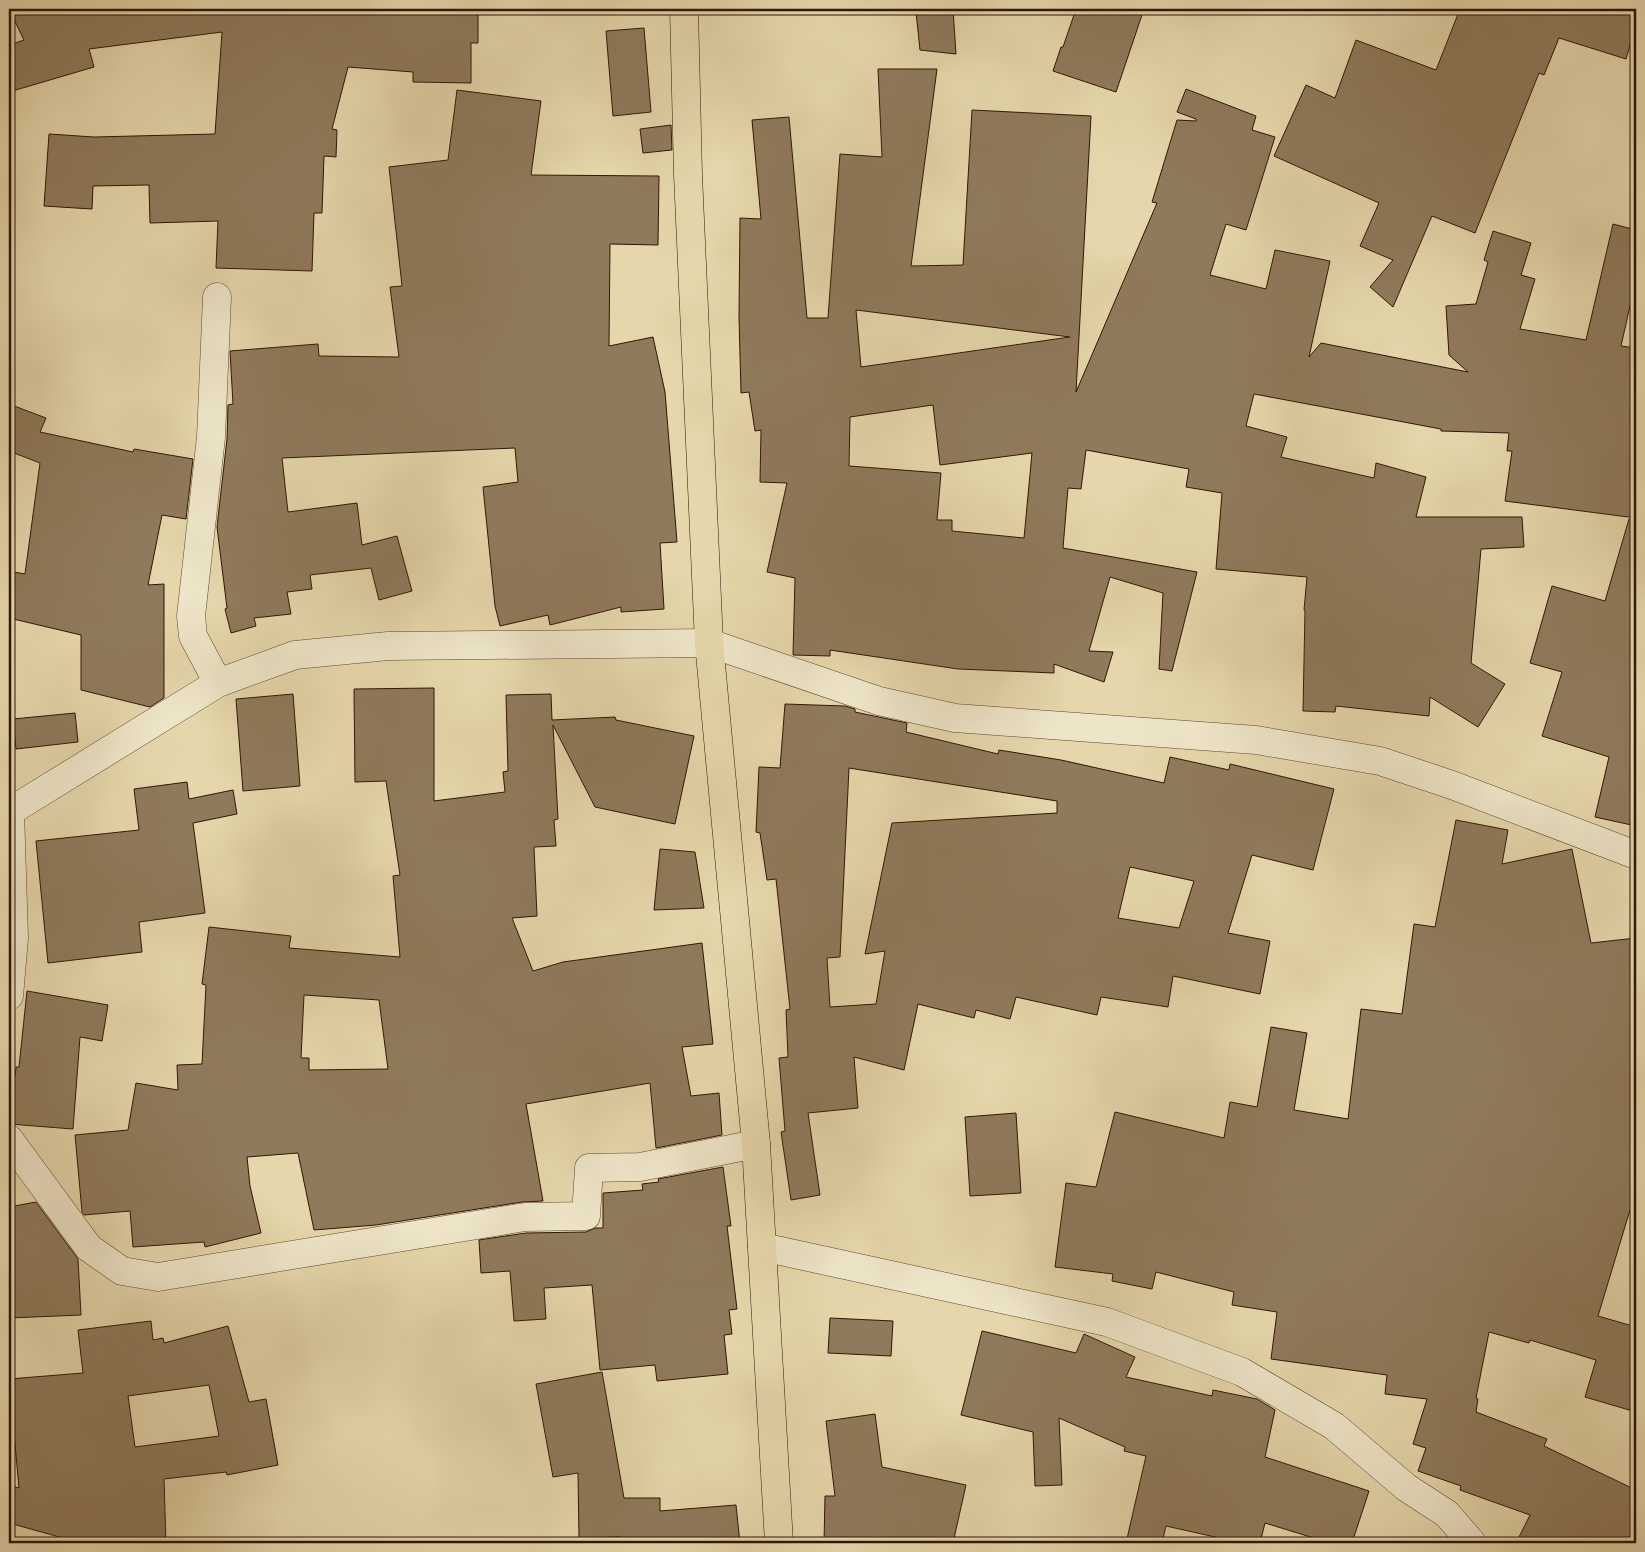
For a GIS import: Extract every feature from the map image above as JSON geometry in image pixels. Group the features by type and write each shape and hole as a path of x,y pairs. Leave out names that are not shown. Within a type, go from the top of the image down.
{"main road":[{"path":"684,9 688,175 709,643 756,1144 779,1543"}],"street":[{"path":"217,297 211,437 191,616 193,636 218,683"},
{"path":"9,996 14,938 9,811 218,683 296,656 388,646 709,643 879,701 955,718 1256,740 1380,761 1452,785 1636,855"},
{"path":"9,1140 89,1248 122,1271 158,1277 525,1217 586,1216 589,1168 640,1168 756,1144"},
{"path":"762,1247 1107,1322 1242,1372 1334,1426 1407,1488 1447,1514 1472,1543"}],"building":[{"path":"9,9 478,9 478,43 471,43 471,83 413,82 413,72 348,67 332,129 337,130 336,157 324,156 322,213 314,213 312,271 216,268 218,221 150,223 149,185 93,186 92,209 44,206 49,134 94,137 215,134 222,32 89,49 94,67 9,92 9,45 24,40"},
{"path":"953,9 956,54 920,50 916,12"},
{"path":"1076,9 1144,9 1116,92 1053,71"},
{"path":"1460,9 1636,9 1636,25 1626,59 1559,38 1544,75 1539,73 1475,233 1432,216 1393,307 1370,287 1393,260 1360,246 1379,203 1274,156 1306,85 1335,98 1356,40 1436,70"},
{"path":"644,28 651,112 613,116 606,31"},
{"path":"878,69 937,69 911,266 963,265 972,110 1091,116 1076,392 1157,203 1152,202 1177,120 1196,121 1196,119 1177,112 1186,89 1256,116 1252,130 1275,137 1246,230 1226,224 1210,275 1266,289 1275,250 1330,261 1309,357 1321,343 1468,372 1449,355 1446,306 1476,304 1488,262 1484,260 1493,231 1531,243 1521,275 1535,279 1520,329 1586,340 1613,224 1636,230 1636,279 1621,346 1636,348 1636,518 1505,501 1512,451 1507,451 1509,433 1441,431 1441,429 1254,394 1246,426 1287,437 1281,457 1374,478 1376,463 1426,477 1416,517 1522,517 1524,547 1481,549 1471,663 1505,684 1478,727 1430,697 1429,716 1336,706 1335,712 1303,711 1304,610 1307,577 1216,569 1222,493 1186,487 1189,469 1086,450 1081,489 1068,488 1063,548 1197,572 1172,671 1159,669 1163,593 1110,577 1089,651 1113,652 1104,682 1054,664 1054,673 958,669 830,650 830,656 793,655 795,578 767,572 787,483 760,482 761,430 755,431 749,392 741,393 739,316 740,218 761,219 752,120 789,117 807,318 828,318 840,154 882,157","holes":["856,310 1070,337 861,367","933,405 940,465 1032,453 1024,538 952,531 952,520 937,520 941,473 849,466 850,417"]},
{"path":"457,90 541,101 531,175 659,176 658,245 610,244 609,346 653,337 665,392 677,542 660,543 664,609 621,612 621,607 550,625 548,615 500,626 495,606 483,487 518,482 515,448 282,458 288,512 357,503 362,545 397,536 412,591 379,600 371,568 310,575 312,589 287,592 291,614 254,618 256,626 231,633 225,609 227,608 217,527 227,439 228,405 233,404 230,351 318,344 319,356 399,357 390,287 402,286 389,167 448,160"},
{"path":"671,125 672,150 643,153 640,129"},
{"path":"9,404 46,418 40,432 133,452 134,449 193,459 186,519 162,515 148,585 164,584 164,698 150,707 81,690 81,635 9,618 9,571 25,574 40,463 9,451"},
{"path":"1629,519 1636,520 1636,826 1595,817 1609,757 1542,736 1562,672 1530,663 1552,586 1605,601"},
{"path":"434,688 434,801 505,792 503,772 508,771 506,695 551,694 552,720 615,717 616,720 694,736 675,824 595,807 553,725 558,819 554,820 556,846 534,847 537,916 512,918 533,971 563,962 702,943 713,1044 682,1047 691,1096 719,1093 722,1135 656,1148 650,1083 526,1104 543,1201 522,1202 376,1225 314,1230 298,1153 247,1157 250,1186 261,1233 205,1247 204,1242 133,1247 130,1211 84,1215 82,1212 75,1135 128,1130 136,1083 178,1090 177,1065 202,1064 206,985 202,984 209,927 291,936 289,948 400,957 393,876 400,875 386,781 355,782 354,689","holes":["304,995 379,1000 388,1069 309,1070 309,1058 301,1058"]},
{"path":"293,694 300,786 243,791 236,699"},
{"path":"785,704 845,706 855,709 855,712 907,723 906,732 998,754 999,750 1061,760 1164,783 1170,757 1229,770 1230,764 1334,789 1313,870 1252,855 1228,933 1270,941 1260,994 1173,976 1168,1007 1101,997 1097,1015 1016,997 1010,1019 976,1010 974,1018 918,1004 904,1070 854,1057 858,1108 808,1113 820,1195 791,1200 781,1132 785,1131 779,1058 788,1057 786,1010 790,1009 776,879 767,880 760,833 756,832 759,767 780,768","holes":["849,768 1057,801 1057,813 892,823 865,954 885,951 876,1004 830,1007 827,958 840,957","1130,867 1194,881 1179,928 1118,918"]},
{"path":"75,713 78,742 16,749 13,719"},
{"path":"187,782 189,799 233,790 237,814 193,823 205,913 139,922 142,952 48,963 36,841 139,830 134,789"},
{"path":"1456,820 1508,830 1502,864 1572,849 1591,943 1636,938 1636,1212 1630,1210 1598,1316 1636,1327 1636,1412 1585,1397 1596,1360 1530,1340 1529,1343 1489,1332 1476,1398 1478,1399 1476,1412 1547,1439 1544,1446 1636,1490 1636,1543 1516,1543 1530,1515 1460,1490 1461,1486 1418,1471 1426,1448 1413,1444 1427,1399 1385,1394 1387,1375 1271,1359 1277,1312 1232,1305 1234,1292 1156,1272 1152,1289 1112,1281 1113,1274 1055,1267 1066,1183 1096,1187 1115,1112 1224,1138 1230,1102 1257,1107 1271,1027 1307,1033 1294,1110 1348,1119 1361,1009 1402,1014 1414,924 1435,927"},
{"path":"660,849 695,852 704,908 654,910"},
{"path":"27,991 108,1005 102,1041 80,1037 73,1129 9,1124 9,1077 15,1077 16,1067 19,1067"},
{"path":"1016,1113 1021,1193 970,1196 965,1117"},
{"path":"723,1167 731,1226 727,1226 737,1309 729,1310 732,1334 724,1335 728,1374 657,1381 655,1365 600,1370 592,1285 544,1288 546,1319 514,1321 510,1271 481,1273 479,1240 526,1233 586,1232 595,1228 603,1228 603,1193 643,1190 642,1184 659,1182 658,1179"},
{"path":"36,1202 78,1259 81,1315 9,1318 9,1207"},
{"path":"830,1318 893,1321 891,1356 828,1353"},
{"path":"151,1321 153,1340 163,1338 164,1343 228,1326 249,1402 266,1399 278,1465 227,1475 226,1472 164,1479 166,1543 81,1543 9,1523 9,1485 19,1488 9,1379 83,1373 78,1330","holes":["209,1385 219,1436 135,1447 128,1396"]},
{"path":"982,1331 1076,1353 1084,1334 1135,1357 1126,1377 1212,1396 1213,1390 1257,1399 1275,1410 1265,1457 1369,1491 1352,1543 1330,1543 1265,1523 1260,1543 1242,1543 1166,1526 1162,1543 1126,1543 1146,1456 1124,1451 1125,1447 1059,1418 1062,1485 1035,1486 1033,1432 961,1415"},
{"path":"602,1372 624,1498 660,1498 660,1511 736,1505 740,1543 621,1543 621,1537 579,1538 578,1473 553,1477 536,1384"},
{"path":"875,1414 882,1467 966,1485 953,1543 824,1543 825,1496 835,1496 826,1421"}]}
